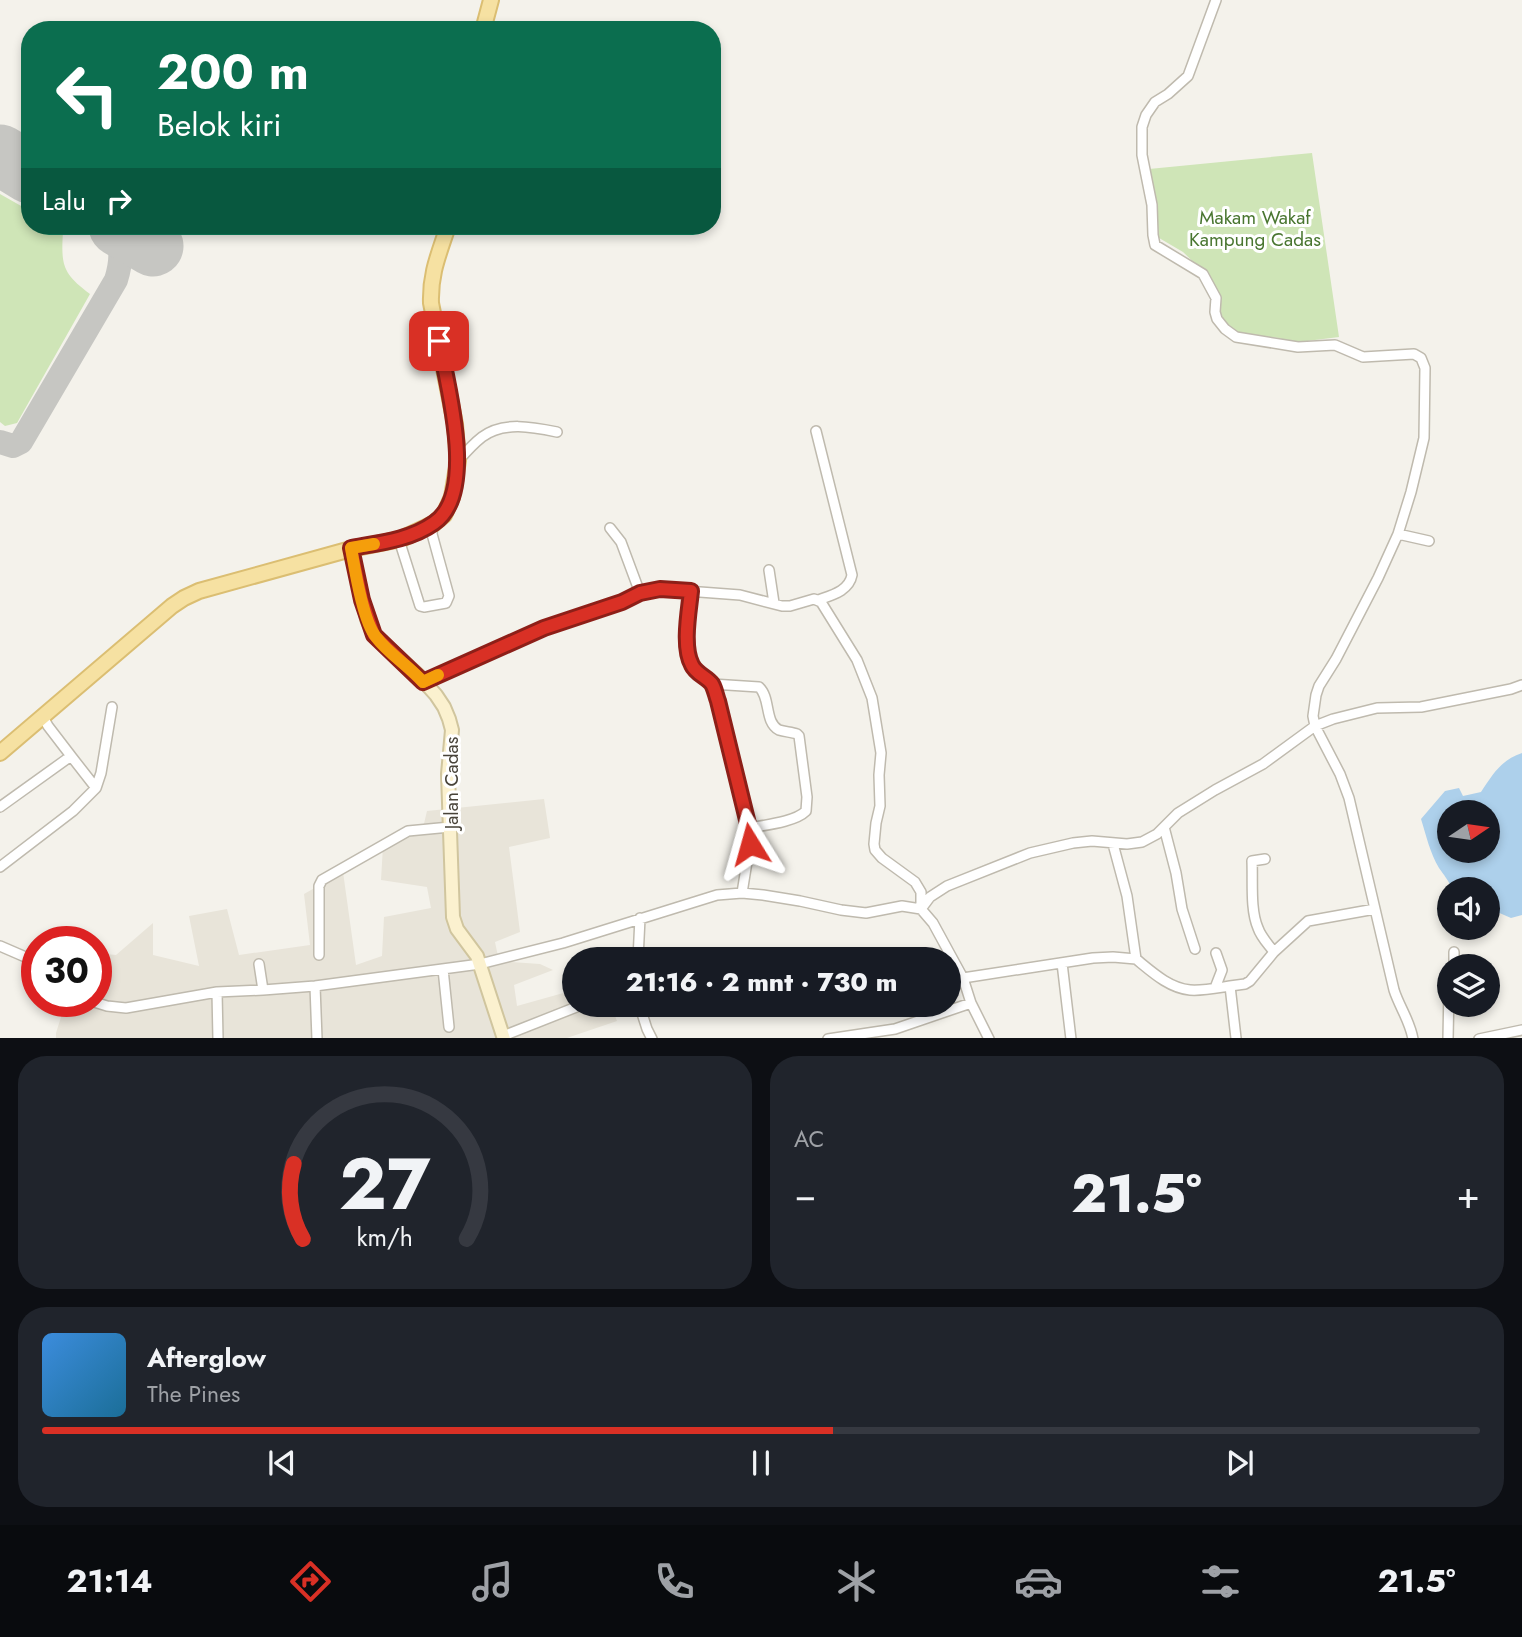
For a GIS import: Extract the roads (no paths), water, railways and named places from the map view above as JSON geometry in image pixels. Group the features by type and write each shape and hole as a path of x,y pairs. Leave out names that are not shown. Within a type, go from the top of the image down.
{"main road":[{"path":"485,21 491,0"},
{"path":"0,753 184,598 199,591 351,548 401,538 433,524 443,515 452,497 458,461 455,424 431,303 430,284 445,235"}],"street":[{"path":"1216,0 1188,76 1155,102 1142,127 1142,155 1152,205 1154,242 1203,274 1216,298 1215,314 1218,321 1236,337 1298,347 1335,345 1363,357 1410,354 1421,358 1425,368 1424,438 1398,534 1336,659 1319,686 1314,707 1315,726 1340,774 1349,798 1394,990 1413,1038"},
{"path":"458,461 483,436 502,428 533,427 557,432"},
{"path":"423,682 544,628 622,602 640,593 660,589 691,591 740,596 790,606 830,596 847,586 852,575 816,431"},
{"path":"401,538 401,546 420,606 446,603 449,596 432,534 433,524"},
{"path":"610,528 621,542 640,593"},
{"path":"1398,534 1429,541"},
{"name":"Jalan Cadas","path":"351,548 364,606 374,635 436,695 444,707 452,730 448,774 453,917 457,929 473,949 480,964 503,1037"},
{"path":"769,570 774,603"},
{"path":"691,591 688,627 691,664 712,684 759,687 764,692 775,727 799,736 807,797 806,811 801,816 785,821 749,828"},
{"path":"818,600 824,605 856,660 872,698 881,753 880,806 875,850 915,883 921,892 921,909"},
{"path":"712,684 749,828 750,844 741,894"},
{"path":"921,909 930,897 947,886 1030,853 1092,841 1113,844 1142,842 1157,834 1178,813 1263,764 1315,726 1377,708 1421,707 1522,685"},
{"path":"0,867 73,811 96,788 102,773 112,707"},
{"path":"43,717 96,788"},
{"path":"0,807 71,757"},
{"path":"319,955 319,886 322,880 408,831 450,827"},
{"path":"1164,827 1182,909 1195,948"},
{"path":"1113,844 1127,897 1136,960"},
{"path":"1265,859 1252,861 1254,909 1257,927 1274,952"},
{"path":"112,1007 126,1008 217,992 315,986 480,964 563,943 716,895 741,894 866,913 902,906 921,909 933,923 962,978 989,1038"},
{"path":"962,978 1113,957 1136,960 1152,973 1179,988 1199,990 1245,984 1308,920 1375,909"},
{"path":"639,947 640,918"},
{"path":"0,946 21,955"},
{"path":"1215,988 1222,970 1216,953"},
{"path":"1062,963 1070,1038"},
{"path":"259,964 263,990"},
{"path":"443,969 449,1027"},
{"path":"315,986 317,1038"},
{"path":"1230,986 1236,1038"},
{"path":"217,992 218,1038"},
{"path":"828,1038 895,1029 971,1003"},
{"path":"503,1037 562,1013"},
{"path":"643,1017 652,1038"},
{"path":"1448,1017 1448,1038"},
{"path":"1479,1038 1522,1030"}],"water":[{"path":"1522,753 1522,915 1511,918 1500,913 1500,877 1445,877 1439,868 1428,844 1421,819 1437,800 1437,863 1500,863 1500,800 1437,800 1445,791 1459,788 1463,796 1481,792 1498,768"}],"park label":[{"name":"Makam Wakaf Kampung Cadas","path":"1255,228"}]}
